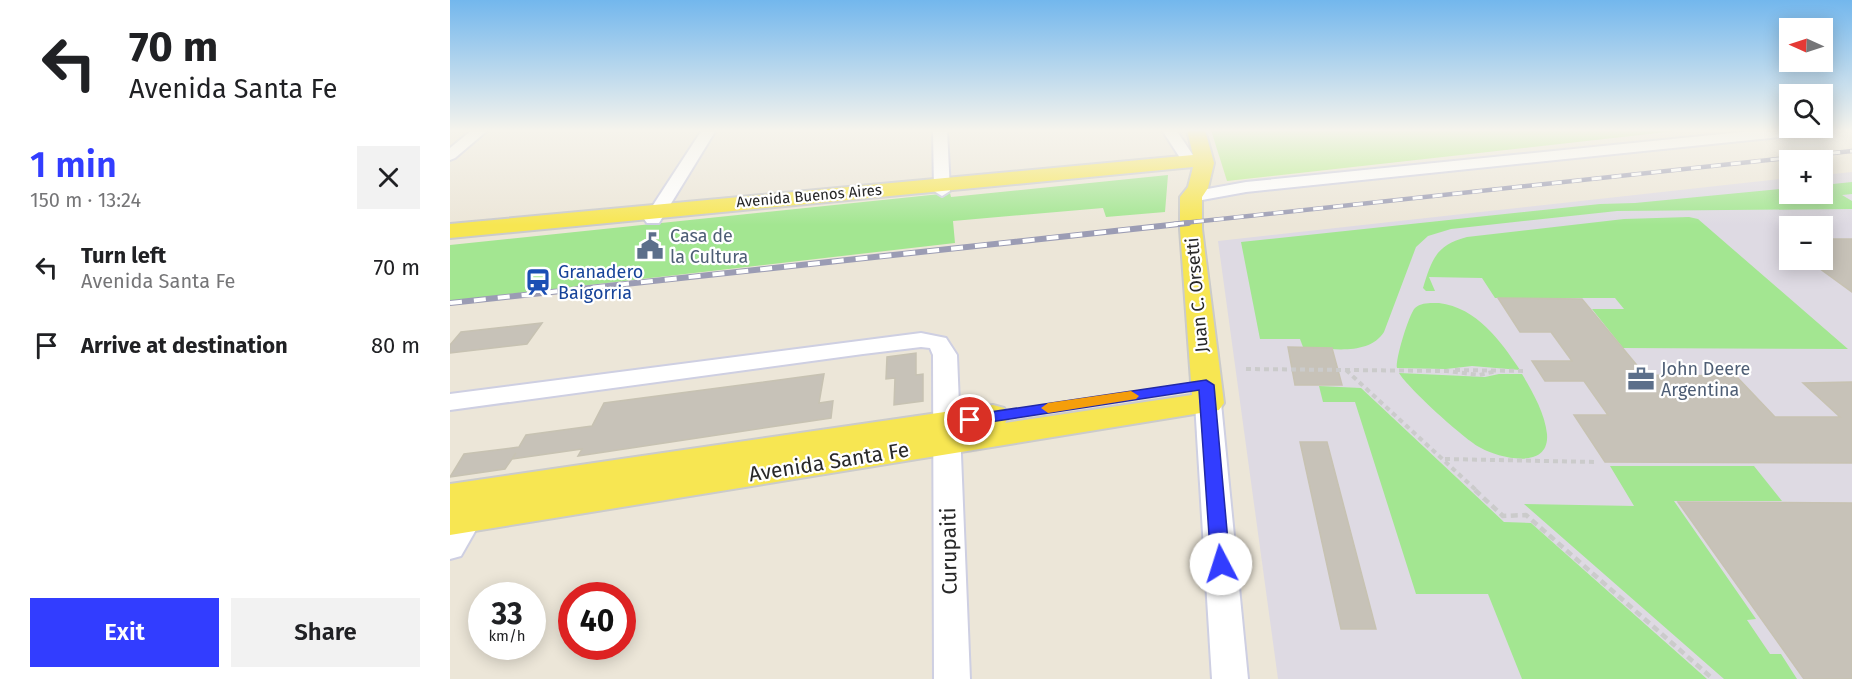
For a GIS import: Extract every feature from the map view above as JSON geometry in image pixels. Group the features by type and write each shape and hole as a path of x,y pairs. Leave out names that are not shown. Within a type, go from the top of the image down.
{"main road":[{"name":"Juan C. Orsetti","path":"1197,162 1191,229 1207,394"},
{"name":"Avenida Buenos Aires","path":"450,239 656,215 942,187 1197,169"},
{"name":"Avenida Buenos Aires","path":"450,231 656,215"},
{"name":"Avenida Santa Fe","path":"462,507 1207,394"}],"street":[{"path":"656,215 689,162"},
{"path":"941,162 942,187"},
{"path":"1192,162 1197,169"},
{"name":"Avenida Buenos Aires","path":"1197,169 1246,188 1501,162"},
{"name":"Curupaiti","path":"450,402 921,340 938,343 945,355 952,679"},
{"name":"Juan C. Orsetti","path":"1207,394 1230,679"},
{"path":"450,547 462,507"}],"path":[{"path":"1246,369 1447,371 1479,375 1497,371 1527,371"},
{"path":"1346,370 1503,516 1526,515 1713,679"},
{"path":"1444,459 1596,462"}],"shaded area":[{"name":"John Deere Argentina","path":"1852,172 1852,679 1278,679 1218,241 1779,179 1779,204 1833,204 1833,174"}],"green space":[{"path":"1221,162 1400,162 1227,181"},
{"path":"1168,175 1165,212 1106,217 1103,208 953,221 955,243 450,301 450,245 950,193 951,197"},
{"path":"1852,182 1852,194 1842,195 1852,201 1852,209 1617,211 1451,229 1428,236 1416,247 1384,332 1377,340 1358,348 1303,347 1300,339 1260,339 1241,242 1600,204 1635,203 1779,189 1779,204 1833,204 1833,184"},
{"path":"1689,217 1698,219 1848,349 1623,348 1592,309 1624,309 1615,298 1495,298 1482,278 1429,277 1435,291 1426,291 1423,288 1429,269 1442,249 1448,244 1467,237 1624,219"},
{"path":"1427,303 1453,306 1476,318 1496,337 1520,370 1472,366 1446,369 1397,368 1400,347 1412,312 1415,308"},
{"path":"1399,373 1485,377 1499,374 1522,374 1544,418 1547,434 1546,446 1540,453 1522,459 1489,452 1473,443 1437,413"},
{"path":"1319,386 1361,388 1504,522 1531,523 1707,679 1522,679 1488,594 1416,594 1355,402 1323,402"},
{"path":"1610,466 1754,466 1782,501 1674,501 1756,619 1747,620 1770,654 1781,654 1797,679 1724,679 1524,504 1634,506"}],"building":[{"path":"1833,239 1852,239 1852,292 1822,270 1833,270"},
{"name":"John Deere Argentina","path":"1498,298 1582,299 1645,375 1736,376 1775,417 1840,417 1803,383 1852,382 1852,463 1605,462 1574,415 1608,415 1584,381 1545,381 1532,361 1572,361 1551,332 1520,332"},
{"path":"542,323 527,344 450,353 450,345 461,332"},
{"path":"1288,347 1332,348 1342,385 1295,385"},
{"path":"916,353 916,375 923,374 923,401 894,405 895,378 886,379 887,357"},
{"path":"824,374 819,403 833,401 831,418 578,456 582,449 512,459 516,453 505,469 450,477 464,454 519,447 526,435 592,426 604,403"},
{"path":"1300,442 1327,442 1376,629 1341,629"},
{"path":"1678,502 1852,503 1852,679 1804,679"}],"railway":[{"path":"1174,224 1753,162"},
{"path":"450,303 1188,223"}],"slow traffic":[{"path":"1048,408 1131,396"}],"place":[{"name":"Casa de la Cultura","path":"650,246"},
{"name":"Granadero Baigorria","path":"538,282"},
{"name":"John Deere Argentina","path":"1641,379"}],"route":[{"path":"970,420 1206,385 1221,564"}]}
